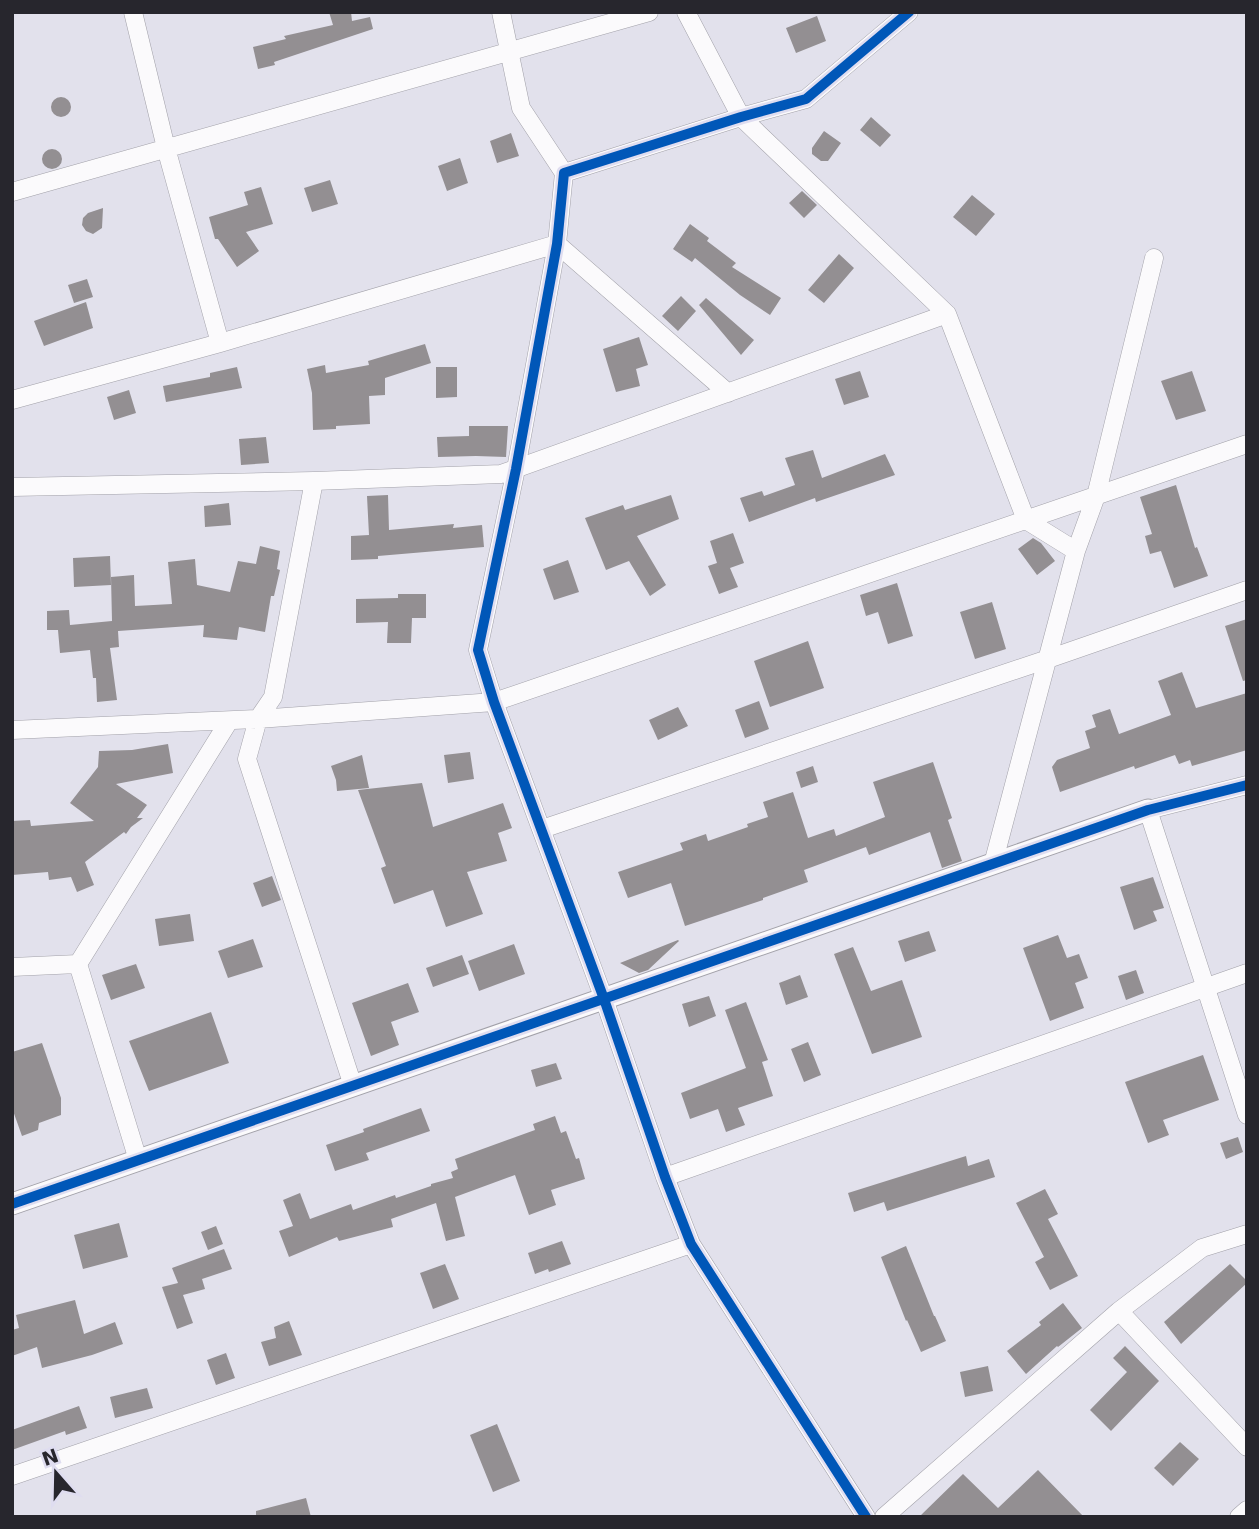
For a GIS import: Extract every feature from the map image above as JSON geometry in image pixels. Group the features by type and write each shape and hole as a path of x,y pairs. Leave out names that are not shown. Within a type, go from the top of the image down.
{"street":[{"path":"133,12 166,148 220,343"},
{"path":"501,12 521,108 564,173 557,244 516,469 478,650 494,702 691,1244 866,1517"},
{"path":"12,192 649,12"},
{"path":"687,12 741,117 947,314 1026,520 1076,551"},
{"path":"564,173 806,99 909,12"},
{"path":"12,400 220,343 557,244"},
{"path":"557,244 728,393"},
{"path":"993,864 1076,551 1096,496 1154,258"},
{"path":"12,487 501,474 947,314"},
{"path":"12,730 229,721 494,702 1247,444"},
{"path":"314,481 273,697 258,719 247,759 353,1086"},
{"path":"542,829 1247,590"},
{"path":"138,1160 78,964 229,721"},
{"path":"12,1204 1148,810 1247,785"},
{"path":"1148,810 1247,1115"},
{"path":"12,967 78,964"},
{"path":"665,1177 1247,973"},
{"path":"884,1517 1119,1311 1202,1248 1247,1234"},
{"path":"12,1476 691,1244"},
{"path":"1119,1311 1247,1447"},
{"path":"1239,1517 1247,1510"}],"building":[{"path":"329,12 351,12 352,21 370,17 373,29 258,69 253,47 286,39 284,36 333,25"},
{"path":"817,16 826,41 796,53 786,28"},
{"path":"57,97 65,97 71,107 65,117 57,117 51,111 51,103"},
{"path":"871,117 891,135 880,147 860,130"},
{"path":"824,131 841,143 828,161 821,161 812,154 812,148"},
{"path":"511,133 519,156 497,163 490,141"},
{"path":"48,149 56,149 62,159 56,169 48,169 42,163 42,155"},
{"path":"460,158 468,183 447,191 438,166"},
{"path":"330,180 338,204 312,212 304,188"},
{"path":"261,187 273,224 246,232 259,251 237,267 218,239 215,239 209,217 248,205 244,192"},
{"path":"802,191 817,205 804,218 789,203"},
{"path":"972,195 995,214 976,236 953,217"},
{"path":"103,208 102,228 93,234 86,231 82,225 83,218 88,213"},
{"path":"690,224 736,263 732,267 781,298 770,315 740,295 695,258 692,262 673,249"},
{"path":"839,254 854,268 824,303 808,290"},
{"path":"87,279 93,297 74,303 68,285"},
{"path":"681,296 696,311 678,331 662,316"},
{"path":"706,298 754,340 741,355 699,305"},
{"path":"86,302 93,328 44,346 34,321"},
{"path":"639,337 648,365 636,369 640,386 616,392 603,349"},
{"path":"425,344 431,363 385,378 385,395 369,396 370,424 313,430 312,393 307,369 325,365 326,373 369,365 368,361"},
{"path":"237,367 242,388 166,402 163,386 210,377 210,373"},
{"path":"436,367 457,367 457,397 436,398"},
{"path":"860,371 869,397 844,405 835,379"},
{"path":"1192,371 1206,411 1176,420 1161,381"},
{"path":"129,390 136,413 114,420 107,397"},
{"path":"469,426 508,426 506,457 438,457 437,437 469,436"},
{"path":"266,437 269,463 241,465 239,439"},
{"path":"813,450 822,478 885,454 895,475 816,502 815,498 749,522 740,498 762,491 764,496 795,485 785,458"},
{"path":"1176,485 1195,548 1197,547 1208,576 1174,588 1161,551 1150,554 1145,536 1152,534 1140,497"},
{"path":"388,495 389,530 454,524 453,528 482,525 484,547 351,560 351,536 369,535 367,496"},
{"path":"671,495 679,519 637,536 666,585 650,596 629,561 606,570 585,518 623,505 625,510"},
{"path":"229,503 231,525 205,527 204,506"},
{"path":"733,533 744,563 730,568 738,587 719,594 708,566 717,563 710,541"},
{"path":"1033,538 1041,543 1055,561 1037,575 1018,549"},
{"path":"260,546 280,551 277,569 280,570 274,596 271,596 265,632 239,627 237,640 203,637 204,625 118,631 119,647 110,648 117,700 97,702 96,678 93,678 90,650 60,653 58,630 47,630 47,611 69,610 70,625 112,621 111,577 134,575 135,606 172,604 168,562 195,559 197,585 230,592 238,561 256,564"},
{"path":"110,556 111,585 74,587 73,558"},
{"path":"568,560 579,592 554,600 543,569"},
{"path":"897,583 913,636 888,644 878,612 866,616 860,595"},
{"path":"398,594 426,594 426,618 412,618 411,643 387,643 388,622 356,623 356,599 398,598"},
{"path":"992,602 1006,649 975,659 960,612"},
{"path":"1247,619 1247,680 1243,681 1225,626"},
{"path":"808,641 824,688 770,707 754,661"},
{"path":"1182,672 1196,708 1247,693 1247,750 1192,766 1190,760 1179,764 1175,755 1060,792 1052,767 1057,760 1090,748 1085,731 1096,727 1092,715 1110,709 1119,734 1171,715 1158,681"},
{"path":"759,701 769,729 745,738 735,710"},
{"path":"678,707 688,726 658,740 649,720"},
{"path":"168,744 173,773 116,784 147,805 137,818 143,818 126,834 124,832 85,862 94,885 77,892 71,877 49,880 48,872 12,875 12,821 30,820 31,826 94,821 70,803 98,767 99,751 132,750"},
{"path":"470,752 474,779 448,783 444,755"},
{"path":"362,755 369,788 337,791 331,766"},
{"path":"933,762 952,818 948,820 962,861 942,868 930,832 869,855 866,847 804,870 808,882 685,926 671,883 628,898 618,872 683,850 680,843 706,834 708,841 748,827 747,824 768,817 763,802 793,792 808,838 834,829 836,836 885,817 873,782"},
{"path":"813,766 818,782 801,788 796,772"},
{"path":"422,783 433,827 503,803 512,828 498,833 507,861 467,872 483,914 446,927 433,890 394,904 381,868 386,866 358,790"},
{"path":"272,876 281,900 262,907 253,883"},
{"path":"1153,877 1164,908 1153,911 1157,921 1134,930 1120,887"},
{"path":"190,914 194,941 159,946 155,919"},
{"path":"929,931 936,951 905,962 898,941"},
{"path":"1058,935 1067,958 1079,954 1088,978 1075,983 1084,1008 1050,1021 1023,948"},
{"path":"253,939 263,967 228,978 218,951"},
{"path":"678,940 648,970 639,973 620,963"},
{"path":"514,944 525,974 479,991 468,961"},
{"path":"853,947 871,991 902,980 922,1037 872,1054 834,954"},
{"path":"462,955 469,974 433,987 426,968"},
{"path":"136,964 145,988 111,1000 102,975"},
{"path":"1136,970 1144,993 1126,1000 1118,976"},
{"path":"800,975 808,997 786,1005 779,983"},
{"path":"408,983 419,1012 391,1022 399,1045 371,1056 352,1003"},
{"path":"709,996 716,1016 689,1027 682,1004"},
{"path":"746,1002 768,1060 762,1062 773,1096 738,1108 745,1125 726,1132 718,1109 690,1119 681,1093 746,1068 725,1010"},
{"path":"211,1012 229,1063 149,1091 129,1041"},
{"path":"808,1042 821,1075 804,1082 791,1049"},
{"path":"42,1043 61,1098 61,1115 39,1123 38,1130 22,1136 12,1108 12,1052"},
{"path":"1203,1055 1219,1100 1163,1120 1169,1135 1148,1143 1125,1082"},
{"path":"556,1063 562,1079 536,1087 531,1070"},
{"path":"421,1108 430,1131 366,1153 369,1160 335,1171 326,1145"},
{"path":"555,1116 561,1133 566,1131 576,1159 579,1158 585,1179 551,1190 556,1205 529,1215 515,1175 455,1197 465,1236 446,1241 436,1203 391,1219 393,1227 339,1241 337,1237 289,1257 279,1231 293,1226 283,1200 300,1193 310,1219 351,1204 353,1210 395,1195 396,1198 453,1178 451,1172 458,1169 455,1159 535,1130 533,1124"},
{"path":"1238,1137 1243,1152 1226,1159 1220,1143"},
{"path":"966,1156 968,1166 989,1159 995,1177 887,1211 884,1202 854,1212 848,1193"},
{"path":"1045,1189 1058,1214 1048,1219 1078,1276 1050,1290 1035,1262 1044,1257 1016,1203"},
{"path":"119,1223 128,1257 83,1269 74,1235"},
{"path":"216,1226 223,1244 208,1250 201,1232"},
{"path":"562,1241 571,1264 535,1274 528,1253"},
{"path":"906,1246 946,1341 921,1352 881,1257"},
{"path":"224,1249 232,1269 202,1279 205,1289 183,1295 193,1323 177,1329 162,1287 178,1283 172,1268"},
{"path":"445,1264 459,1299 433,1309 420,1273"},
{"path":"1230,1264 1247,1283 1181,1344 1164,1322"},
{"path":"75,1300 84,1334 115,1322 123,1344 42,1368 37,1347 12,1356 12,1330 19,1328 16,1315"},
{"path":"1063,1303 1082,1328 1026,1374 1007,1351 1041,1325 1039,1322"},
{"path":"289,1321 302,1355 269,1366 261,1342 276,1338 274,1327"},
{"path":"1125,1346 1159,1381 1111,1431 1090,1410 1127,1372 1113,1358"},
{"path":"226,1353 235,1378 216,1385 207,1360"},
{"path":"988,1366 993,1391 965,1397 960,1372"},
{"path":"147,1388 153,1408 115,1418 110,1397"},
{"path":"79,1406 87,1428 66,1435 65,1431 12,1450 12,1430"},
{"path":"497,1424 520,1481 493,1492 470,1435"},
{"path":"1180,1442 1199,1459 1173,1486 1154,1468"},
{"path":"1038,1470 1084,1517 919,1517 963,1474 998,1508"},
{"path":"306,1498 311,1517 256,1517 256,1511"}],"cycle path":[{"path":"866,1517 691,1244 494,702 478,650 516,469 557,244 564,173 806,99 909,12"},
{"path":"12,1204 1148,810 1247,785"}]}
